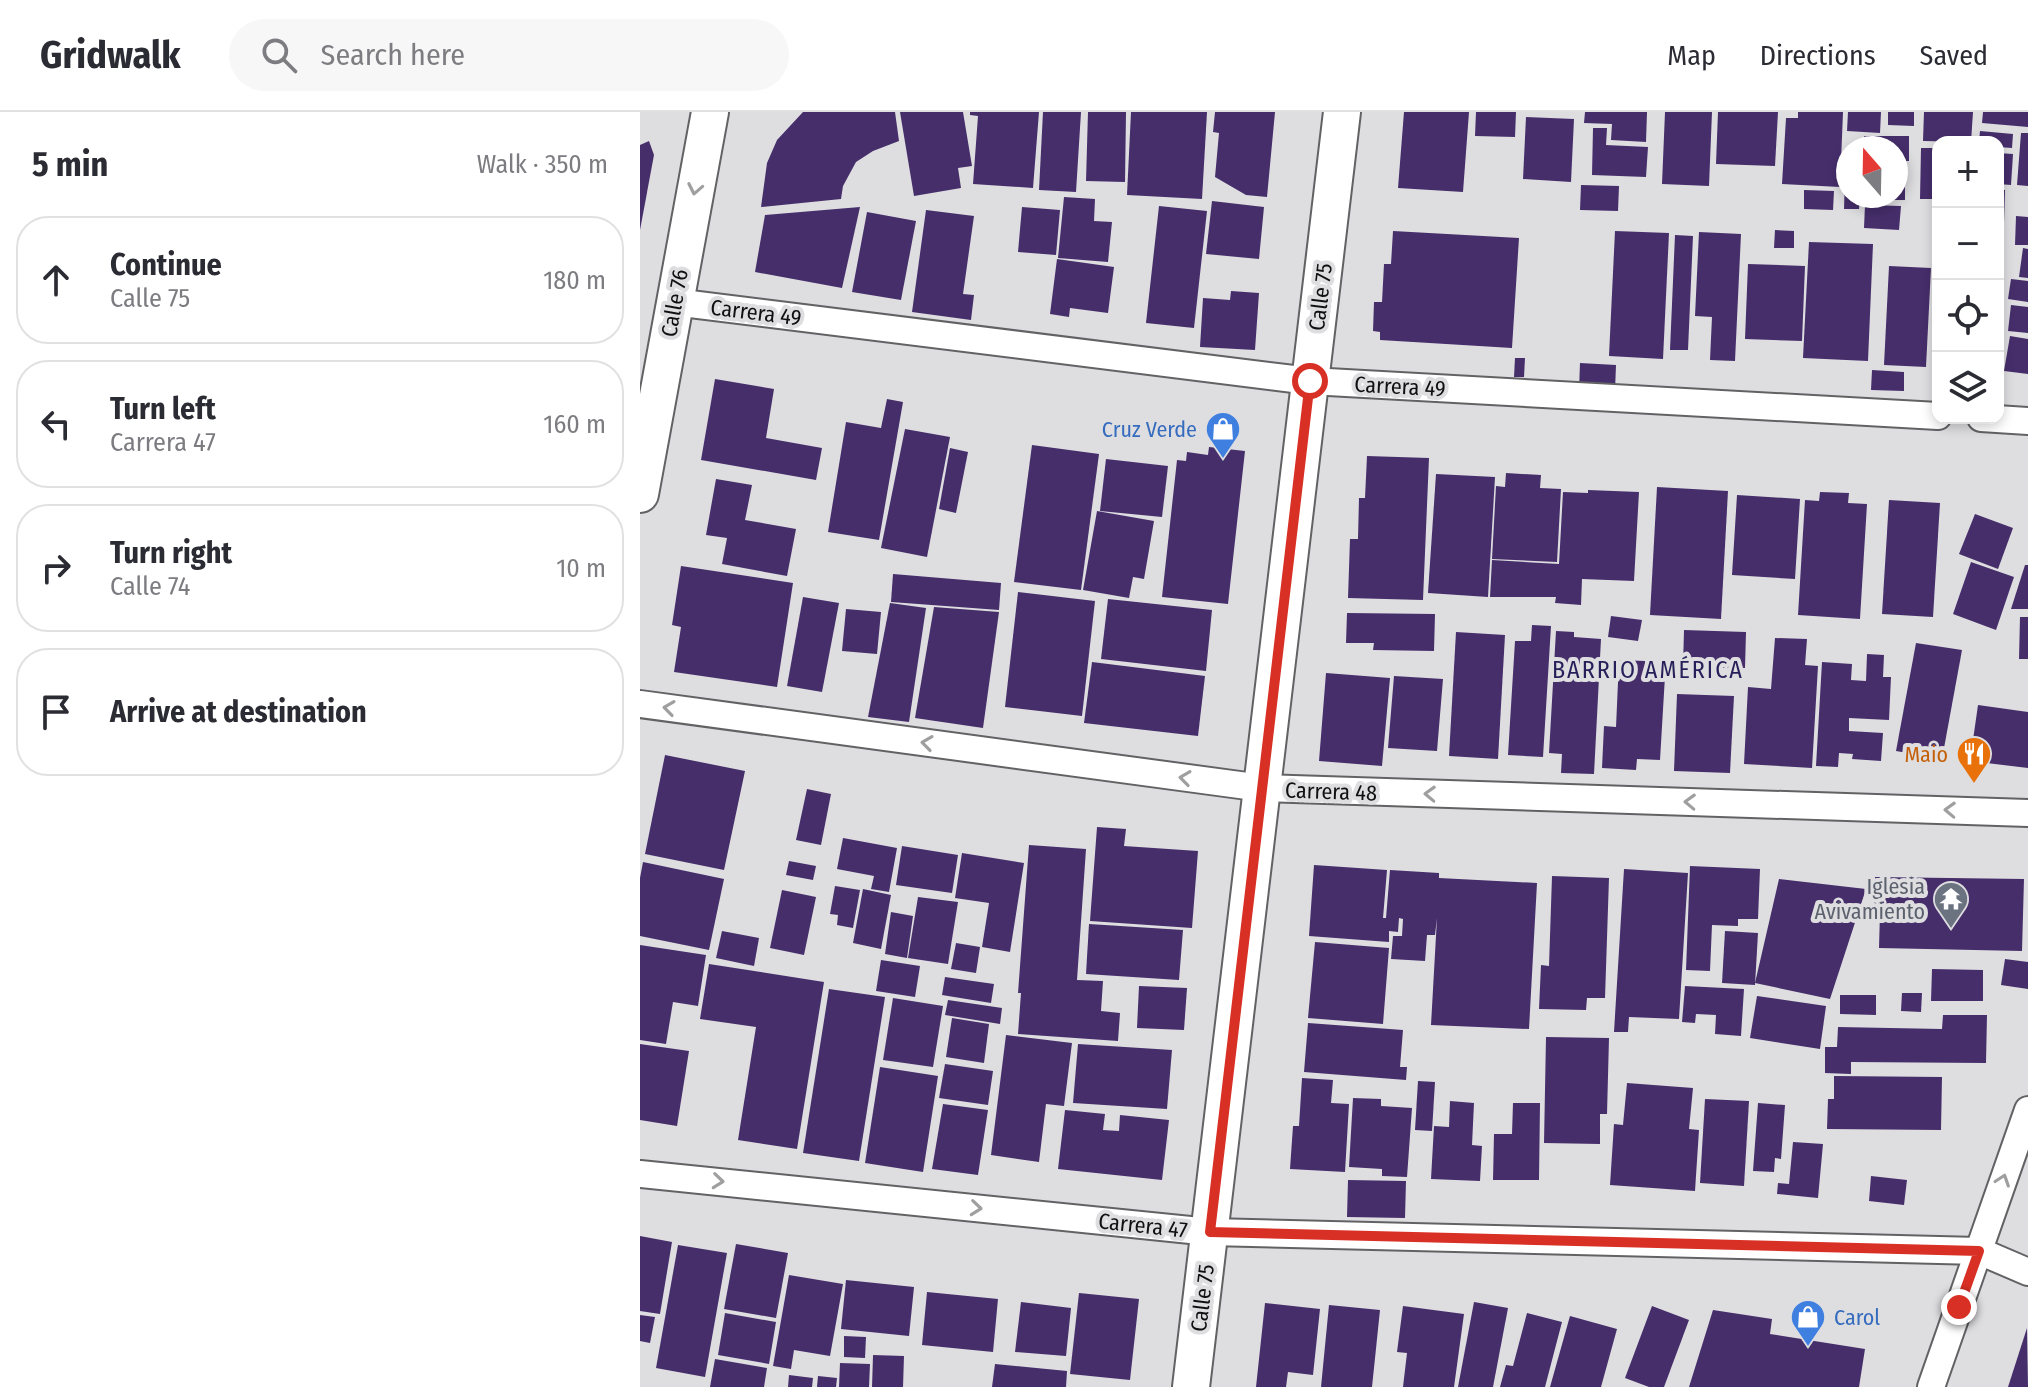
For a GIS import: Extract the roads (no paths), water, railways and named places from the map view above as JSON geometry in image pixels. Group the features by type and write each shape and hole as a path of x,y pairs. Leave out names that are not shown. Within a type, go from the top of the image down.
{"street":[{"name":"Calle 76","path":"640,494 710,112"},
{"name":"Calle 75","path":"1191,1387 1342,112"},
{"name":"Carrera 49","path":"674,302 1310,381 1932,416"},
{"path":"2004,419 2028,421"},
{"name":"Carrera 48","path":"640,704 1262,788 2028,813"},
{"path":"1931,1387 2028,1110"},
{"name":"Carrera 47","path":"640,1174 1210,1232 1979,1251 2028,1272"}],"place":[{"name":"Cruz Verde","path":"1223,460"},
{"name":"Maio","path":"1974,785"},
{"name":"Iglesia Avivamiento","path":"1951,930"},
{"name":"Carol","path":"1808,1348"}],"district":[{"name":"BARRIO AMÉRICA","path":"1648,670"}]}
